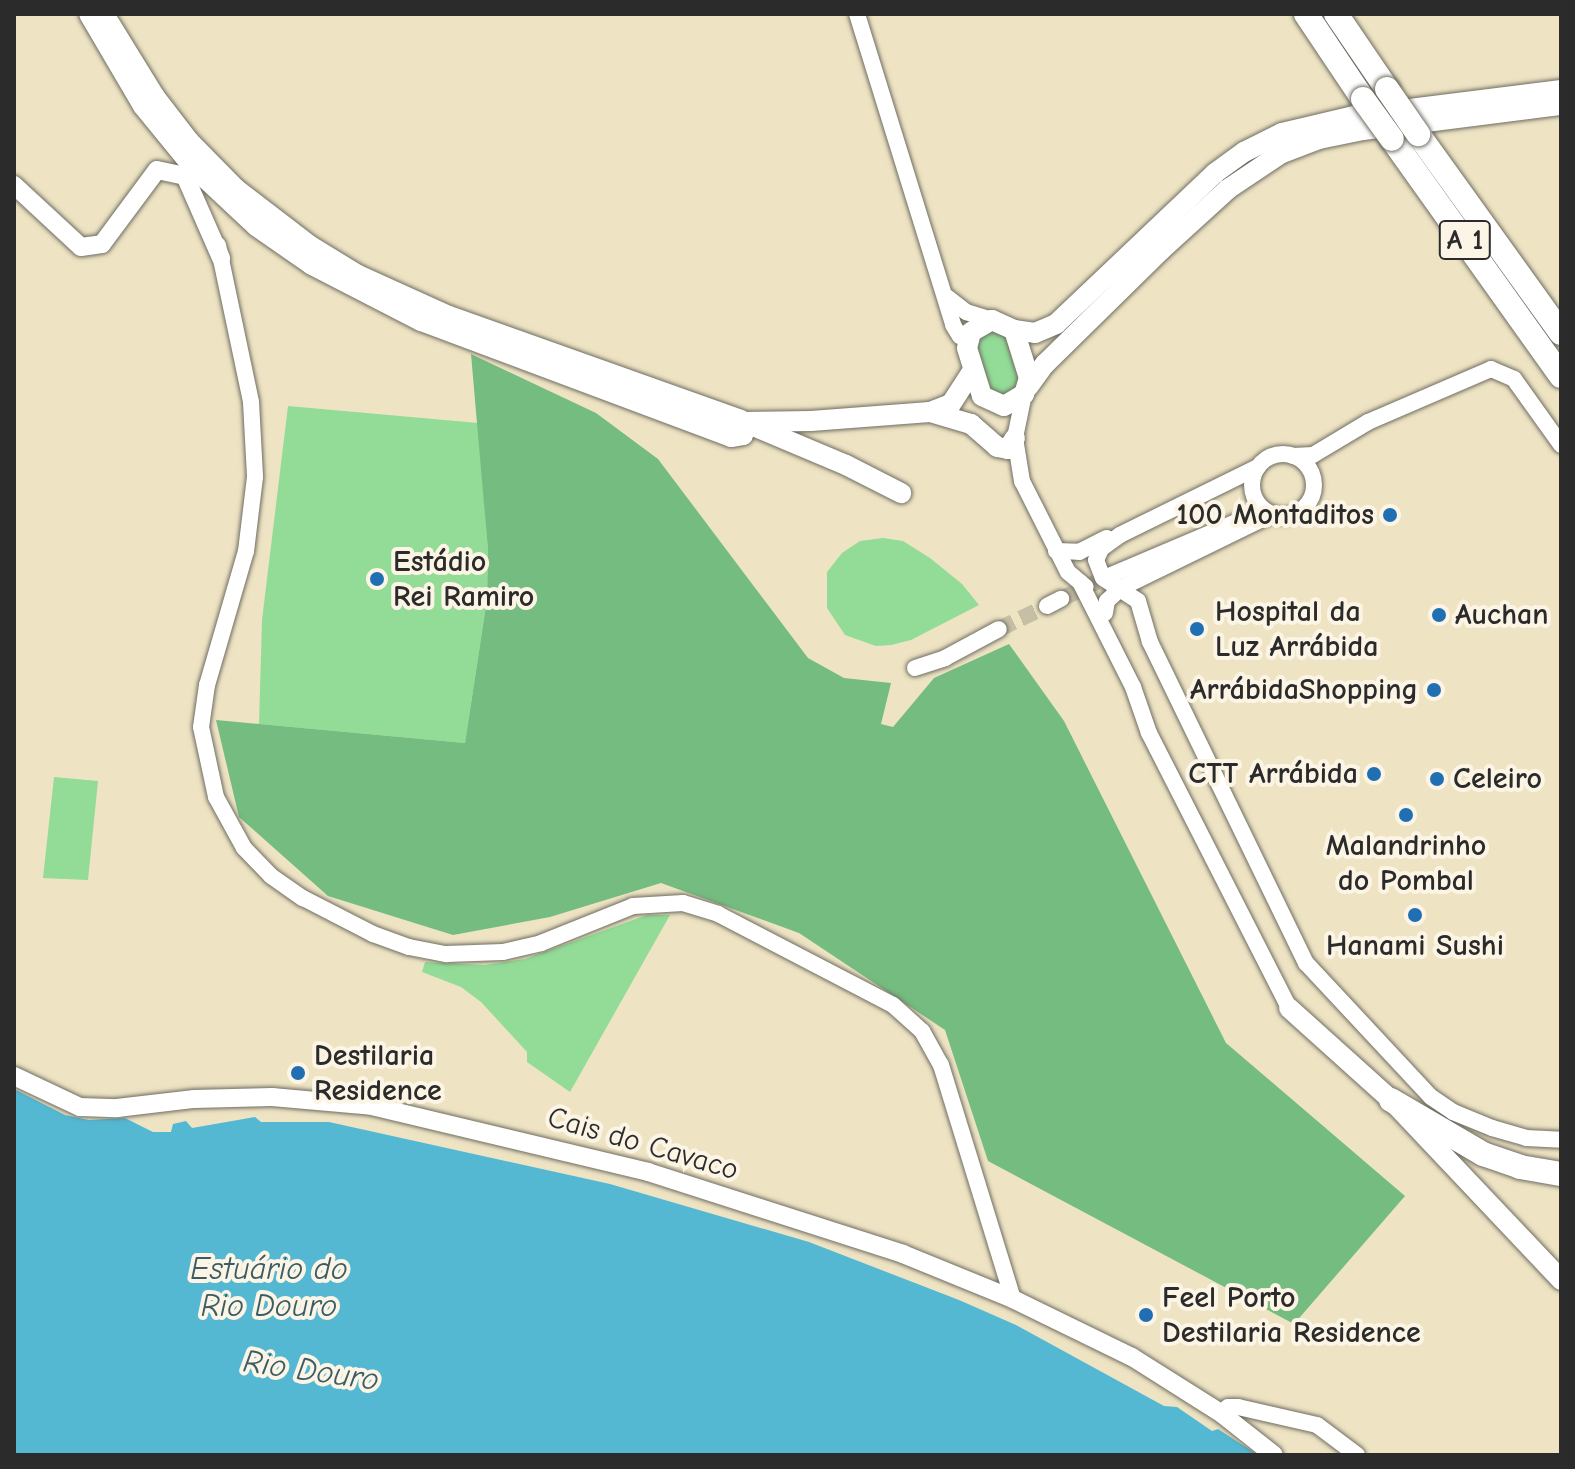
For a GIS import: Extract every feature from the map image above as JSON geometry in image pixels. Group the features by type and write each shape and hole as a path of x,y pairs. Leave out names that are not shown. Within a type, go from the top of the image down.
{"highway":[{"name":"A 1","path":"1306,14 1561,376"},
{"name":"A 1","path":"1336,14 1561,333"},
{"path":"1391,1100 1483,1154 1520,1167 1561,1174"}],"main road":[{"path":"89,14 149,101 218,171 291,233 383,287 471,332 687,419 735,425 930,412 951,404 973,370"},
{"path":"104,14 149,101"},
{"path":"1561,90 1339,119 1282,133 1244,152 1215,173 1046,331 1014,330 992,320 977,326 968,339 978,389 988,402 1004,406 1026,390 1045,364 1161,250 1228,189 1280,154 1319,139 1363,130 1561,105"},
{"path":"14,185 81,247 102,244 157,170 185,176 221,258"},
{"path":"1014,330 1029,378 1026,390"},
{"path":"471,332 846,465 901,493"},
{"path":"930,412 971,424 997,447 1008,449 1015,438"},
{"path":"1289,1008 1391,1100 1561,1280"},
{"name":"Cais do Cavaco","path":"14,1076 80,1107 117,1108 228,1097 311,1098 372,1106 615,1162 806,1220 903,1254 1013,1299 1132,1357 1222,1414 1274,1455"}],"street":[{"path":"857,14 956,332 968,339"},
{"path":"217,239 251,402 255,477 246,551 207,685 201,727 216,797 244,848 271,876 303,898 373,934 409,947 446,954 503,952 541,943 633,906 683,903 718,914 893,1005 922,1031 941,1065 1013,1299"},
{"path":"947,297 966,312 992,320"},
{"path":"1056,551 1079,552 1120,535 1258,467 1273,456 1313,455 1368,422 1491,369 1514,379 1561,445"},
{"path":"1026,390 1015,438 1022,481 1068,572 1093,592 1105,613 1134,672 1133,687"},
{"path":"1120,535 1098,552 1096,560 1107,583 1116,582 1236,519 1269,512 1292,514 1301,510 1312,495 1312,476 1293,456"},
{"path":"1258,467 1252,487 1269,512"},
{"path":"1080,582 1133,687 1149,733 1289,1008"},
{"path":"1105,613 1116,582"},
{"path":"1116,582 1142,607 1150,642 1306,963 1431,1097 1453,1112 1492,1128 1526,1138 1561,1140"},
{"path":"915,668 945,658 999,629"},
{"path":"1222,1414 1228,1407 1238,1407 1317,1425 1357,1455"}],"green space":[{"path":"994,330 1005,333 1020,384 1009,397 992,395 976,350 983,334"},
{"path":"471,354 596,413 658,459 808,658 844,678 891,683 881,724 893,727 934,678 1009,644 1064,721 1226,1043 1405,1196 1294,1324 988,1161 945,1030 799,933 661,883 550,917 453,935 328,896 239,817 216,720 465,743 487,599 488,550"},
{"name":"Estádio Rei Ramiro","path":"288,406 478,423 488,550 487,599 465,743 259,724 262,620"},
{"path":"883,538 903,541 930,558 962,584 979,605 911,640 891,645 876,646 845,635 827,608 827,572 842,553 860,541"},
{"path":"54,777 98,781 88,880 43,878"},
{"path":"647,915 670,915 570,1092 527,1062 527,1052 481,1002 461,987 422,972 425,962 485,965 525,959"}],"water":[{"name":"Estuário do Rio Douro","path":"14,1089 65,1115 89,1120 125,1118 153,1132 171,1132 173,1124 186,1121 192,1128 255,1117 261,1122 329,1122 610,1184 809,1242 1016,1325 1164,1406 1177,1407 1212,1431 1218,1429 1258,1455 14,1455"}],"tunnel":[{"path":"1061,599 1111,575"},
{"path":"999,629 1047,606"}],"place":[{"name":"100 Montaditos","path":"1390,515"},
{"name":"Estádio Rei Ramiro","path":"377,579"},
{"name":"Auchan","path":"1439,615"},
{"name":"Hospital da Luz Arrábida","path":"1197,629"},
{"name":"ArrábidaShopping","path":"1434,690"},
{"name":"CTT Arrábida","path":"1374,774"},
{"name":"Celeiro","path":"1437,779"},
{"name":"Malandrinho do Pombal","path":"1406,815"},
{"name":"Hanami Sushi","path":"1415,915"},
{"name":"Destilaria Residence","path":"298,1073"},
{"name":"Feel Porto Destilaria Residence","path":"1146,1315"}],"water label":[{"name":"Rio Douro","path":"311,1371"}]}
